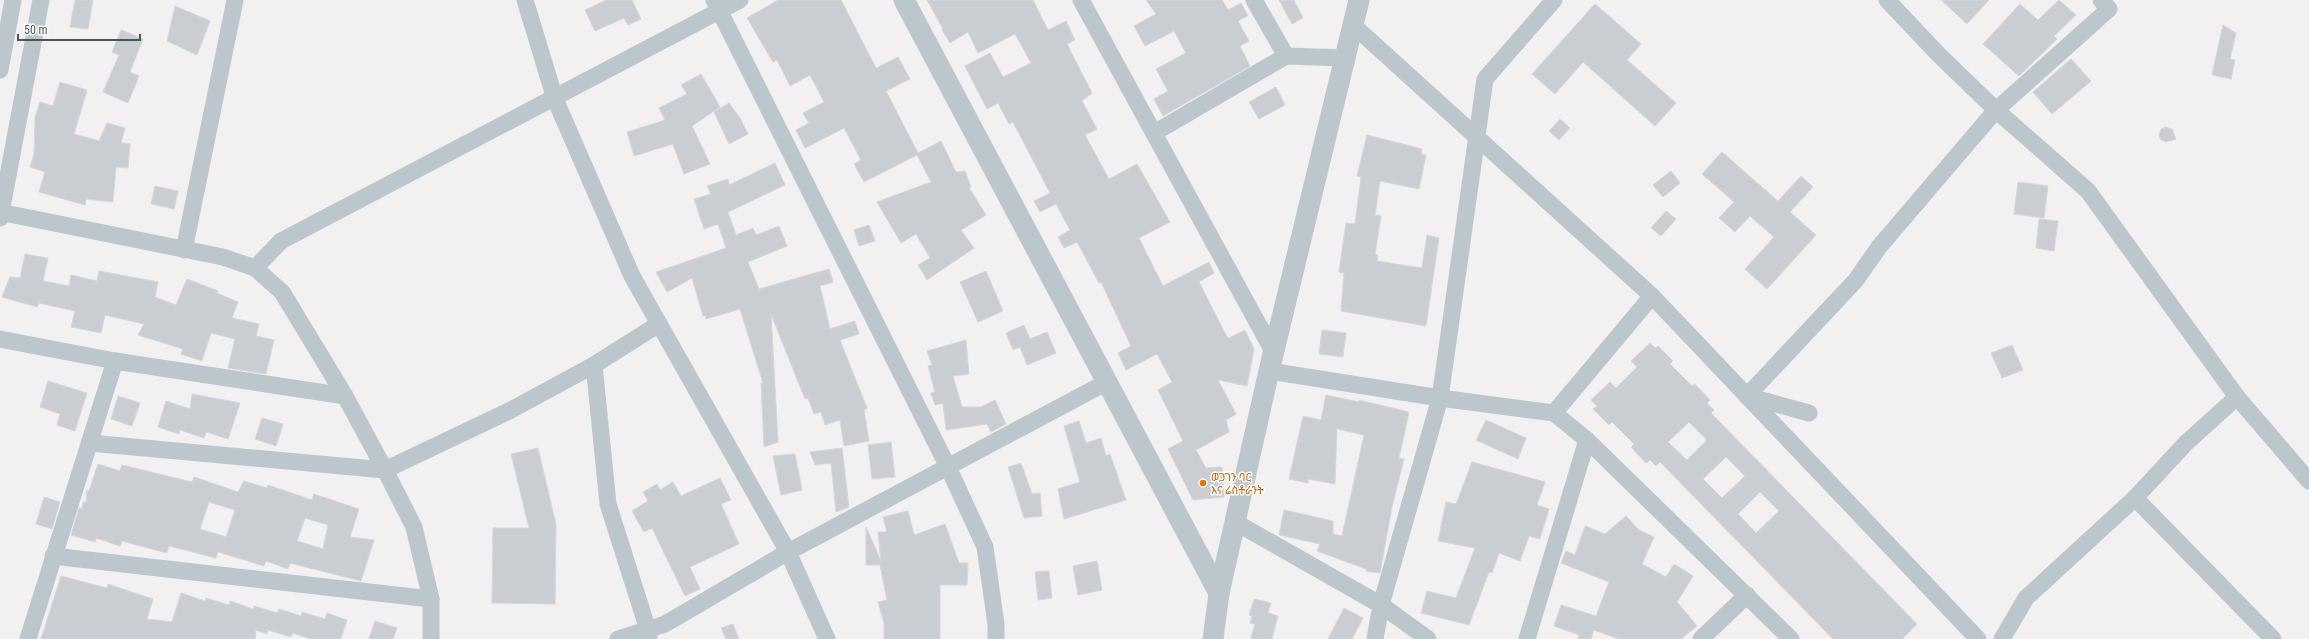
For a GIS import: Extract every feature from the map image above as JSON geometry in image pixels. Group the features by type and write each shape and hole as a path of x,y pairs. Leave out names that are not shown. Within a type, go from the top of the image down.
{"street":[{"path":"0,70 13,0"},
{"path":"41,0 0,214 223,257 255,268 282,292 344,396 385,470 414,527 431,599 431,639"},
{"path":"184,250 235,0"},
{"path":"524,0 554,99 632,276 788,552 826,639"},
{"path":"255,268 281,241 554,99 718,6 740,0"},
{"path":"904,0 1219,593"},
{"path":"1081,0 1154,133 1271,362"},
{"path":"1254,0 1286,56"},
{"path":"1213,639 1219,593 1271,362 1347,58 1359,0"},
{"path":"1375,639 1381,605 1440,398 1475,137 1485,79 1554,0"},
{"path":"1887,0 1938,54 1996,110 2065,169 2088,191 2237,397 2309,481"},
{"path":"1809,413 1747,396 1856,280 1879,247 1996,110 2109,9 2101,0"},
{"path":"718,6 948,467 985,547 996,624 996,639"},
{"path":"1354,26 1652,296 1978,639"},
{"path":"1154,133 1286,56 1347,58"},
{"path":"1554,413 1652,296"},
{"path":"90,443 385,470 510,412 594,365 659,324"},
{"path":"0,339 115,361 344,396"},
{"path":"28,639 115,361"},
{"path":"1271,362 1440,398 1554,413 1587,440 1791,639"},
{"path":"594,365 608,504 649,634"},
{"path":"618,639 649,634 788,552 1107,382"},
{"path":"2002,639 2026,598 2135,498 2186,443 2237,397"},
{"path":"1527,639 1587,440"},
{"path":"2135,498 2273,639"},
{"path":"1235,522 1381,605 1428,639"},
{"path":"53,556 431,599"},
{"path":"1700,639 1747,595"}],"building":[{"path":"75,0 93,0 88,29 70,27"},
{"path":"606,0 632,0 641,19 628,25 624,18 595,31 585,10"},
{"path":"778,0 841,0 876,68 898,57 910,79 886,91 918,153 941,141 956,172 965,171 971,187 969,188 986,215 961,230 974,248 927,280 918,265 930,258 916,234 901,243 877,202 931,182 917,155 864,182 854,164 861,160 844,128 805,148 796,130 809,123 803,113 824,102 810,75 790,86 777,60 773,62 747,18"},
{"path":"927,0 1033,0 1048,30 1066,21 1075,40 1067,44 1092,93 1082,101 1097,129 1085,135 1109,179 1137,164 1170,222 1139,238 1163,286 1209,262 1214,273 1199,282 1227,337 1229,338 1245,330 1254,349 1247,386 1218,380 1236,414 1226,420 1229,432 1196,450 1206,468 1222,467 1224,497 1193,500 1168,449 1183,441 1158,390 1172,382 1157,354 1126,370 1118,353 1131,346 1101,282 1099,283 1077,242 1064,248 1058,237 1070,230 1056,204 1040,212 1034,201 1050,193 1013,122 1009,124 998,103 987,109 965,66 990,53 1003,77 1031,63 1015,34 978,53 968,32 950,43"},
{"path":"1146,0 1222,0 1228,10 1241,3 1248,16 1238,21 1249,41 1240,46 1250,66 1163,116 1154,99 1168,91 1156,69 1186,53 1174,31 1145,46 1134,26 1156,14"},
{"path":"1279,0 1294,0 1303,18 1292,24"},
{"path":"1941,0 1989,0 1967,24"},
{"path":"2059,0 2076,15 2054,36 2057,39 2019,76 1983,44 2020,4 2038,20"},
{"path":"1595,4 1641,44 1627,60 1676,103 1655,126 1583,62 1555,94 1532,74"},
{"path":"175,6 210,21 197,55 167,41"},
{"path":"2223,25 2236,33 2230,59 2235,60 2231,79 2212,75"},
{"path":"121,30 143,39 130,72 139,76 128,103 103,92 119,55 112,52"},
{"path":"2071,59 2091,81 2052,114 2033,92"},
{"path":"701,74 720,107 692,126 710,164 684,174 673,144 634,156 627,132 665,120 659,108 687,94 681,85"},
{"path":"60,82 87,90 74,134 99,141 107,123 125,128 121,143 130,144 128,168 116,167 113,202 86,199 85,205 39,192 45,172 30,167 34,154 35,117 40,102 53,106"},
{"path":"1276,87 1285,105 1259,119 1249,102"},
{"path":"729,103 740,118 748,134 729,144 714,112"},
{"path":"1560,119 1570,128 1559,140 1549,131"},
{"path":"2166,127 2172,129 2176,139 2166,142 2161,140 2159,135 2161,129"},
{"path":"1367,135 1422,149 1421,154 1426,155 1419,189 1380,181 1375,215 1381,216 1375,254 1378,255 1377,261 1422,268 1427,235 1439,238 1426,326 1341,311 1344,273 1339,272 1342,250 1346,223 1355,224 1361,177 1357,176"},
{"path":"1722,152 1778,201 1801,176 1813,187 1790,212 1816,235 1767,289 1745,269 1774,237 1750,216 1735,232 1719,218 1734,202 1702,174"},
{"path":"775,163 785,185 728,212 736,235 753,228 756,235 779,226 787,246 748,262 759,289 829,269 833,282 820,286 830,329 855,321 859,334 840,340 867,408 864,410 869,441 844,446 840,420 825,425 821,412 814,414 808,398 805,399 771,314 778,442 764,447 761,383 763,383 740,309 706,319 705,315 703,316 692,278 667,292 656,272 726,248 718,224 704,229 694,199 711,194 707,186 728,179 729,185"},
{"path":"1671,171 1680,183 1663,197 1653,185"},
{"path":"2018,182 2048,186 2044,218 2014,214"},
{"path":"155,186 178,191 174,209 151,204"},
{"path":"1666,211 1676,219 1661,236 1651,228"},
{"path":"2039,219 2058,221 2054,251 2036,248"},
{"path":"869,225 875,241 859,246 854,230"},
{"path":"25,254 48,258 43,281 69,286 71,275 97,281 99,271 158,282 155,297 176,305 187,279 218,291 217,293 238,302 232,318 259,324 256,336 274,340 266,374 228,368 235,339 211,333 202,361 181,354 183,349 138,335 144,324 105,315 101,333 71,327 75,311 39,303 37,307 2,297 10,277 20,278"},
{"path":"986,271 1003,311 978,322 960,282"},
{"path":"1024,325 1030,339 1047,332 1056,353 1027,365 1020,347 1013,350 1006,333"},
{"path":"1322,330 1346,333 1343,357 1319,354"},
{"path":"966,340 969,374 953,376 962,407 981,407 995,400 1006,424 991,432 987,424 946,430 943,403 935,405 931,393 935,392 928,366 932,365 927,351"},
{"path":"1650,343 1655,348 1658,346 1673,361 1670,364 1692,386 1695,384 1710,400 1707,403 1714,410 1711,413 1917,624 1902,639 1833,639 1660,462 1656,466 1650,460 1646,463 1631,447 1634,444 1612,422 1609,425 1593,409 1597,406 1591,400 1610,382 1616,388 1637,367 1631,361","holes":["1689,422 1707,440 1687,460 1668,442","1726,457 1745,476 1722,498 1703,479","1760,492 1779,511 1756,533 1738,514"]},
{"path":"2012,345 2023,370 2002,378 1991,353"},
{"path":"48,381 87,393 75,431 57,425 60,414 40,407"},
{"path":"192,394 240,403 228,439 206,432 204,438 180,430 179,434 158,427 166,401 190,409"},
{"path":"1326,395 1359,402 1359,400 1409,412 1399,458 1404,459 1392,507 1380,573 1366,571 1366,569 1317,551 1320,544 1279,535 1284,510 1333,521 1333,534 1342,536 1364,435 1337,429 1335,484 1308,479 1308,483 1289,479 1303,416 1321,420"},
{"path":"118,396 140,403 132,426 111,419"},
{"path":"262,418 283,424 276,446 255,439"},
{"path":"1486,420 1526,438 1518,459 1476,440"},
{"path":"1079,421 1086,443 1101,438 1106,456 1110,454 1126,500 1064,519 1058,489 1080,482 1064,426"},
{"path":"891,442 895,477 872,479 868,445"},
{"path":"538,448 556,524 555,604 492,603 493,528 529,528 511,454"},
{"path":"842,448 849,507 836,512 831,463 815,465 810,452"},
{"path":"795,454 802,490 781,495 773,456"},
{"path":"1472,462 1545,482 1537,505 1549,509 1540,539 1529,536 1520,561 1499,553 1492,573 1489,572 1469,625 1421,613 1427,591 1456,598 1475,548 1438,541 1446,502 1456,504"},
{"path":"1021,463 1032,494 1040,493 1042,516 1024,518 1008,467"},
{"path":"98,464 120,471 122,465 192,482 194,477 238,492 244,481 267,488 268,485 312,500 314,494 359,509 350,537 374,540 361,581 290,563 288,569 266,561 264,566 218,552 216,558 169,546 167,553 122,541 120,546 96,538 95,542 71,535 79,508 82,509 83,502 86,502 87,490 89,491","holes":["209,502 235,510 226,537 200,529","305,518 328,525 323,549 297,541"]},
{"path":"720,478 731,500 721,504 739,544 690,567 700,589 685,596 652,528 644,532 632,511 648,501 643,492 657,484 660,490 673,482 681,496"},
{"path":"44,497 60,502 52,529 36,524"},
{"path":"908,511 914,535 945,524 959,563 968,563 967,585 940,585 940,639 884,639 884,623 878,602 887,600 880,565 866,565 866,527 881,561 878,532 887,532 883,517"},
{"path":"1626,516 1639,530 1654,537 1642,564 1666,577 1674,564 1693,576 1677,602 1697,626 1681,639 1619,639 1594,630 1591,639 1578,639 1579,635 1554,626 1561,605 1596,616 1609,582 1561,563 1566,551 1575,555 1585,526 1605,534"},
{"path":"1097,561 1102,590 1078,595 1073,566"},
{"path":"1049,571 1052,598 1038,600 1035,572"},
{"path":"61,576 107,588 108,584 153,599 147,619 172,622 181,593 205,601 206,598 229,605 230,601 253,609 254,606 277,613 279,609 301,616 302,612 325,619 327,613 347,620 341,639 311,639 292,633 291,637 268,630 267,634 256,630 255,639 41,639"},
{"path":"1254,599 1271,603 1268,613 1278,616 1272,639 1252,639 1251,637 1255,624 1250,623 1252,616 1249,615"},
{"path":"1344,608 1363,618 1352,639 1328,639"},
{"path":"375,621 397,628 393,639 369,639"},
{"path":"733,624 739,639 726,639 721,628"}],"place":[{"name":"ወጋገን ባር እና ሬስቶራንት","path":"1203,483"}]}
